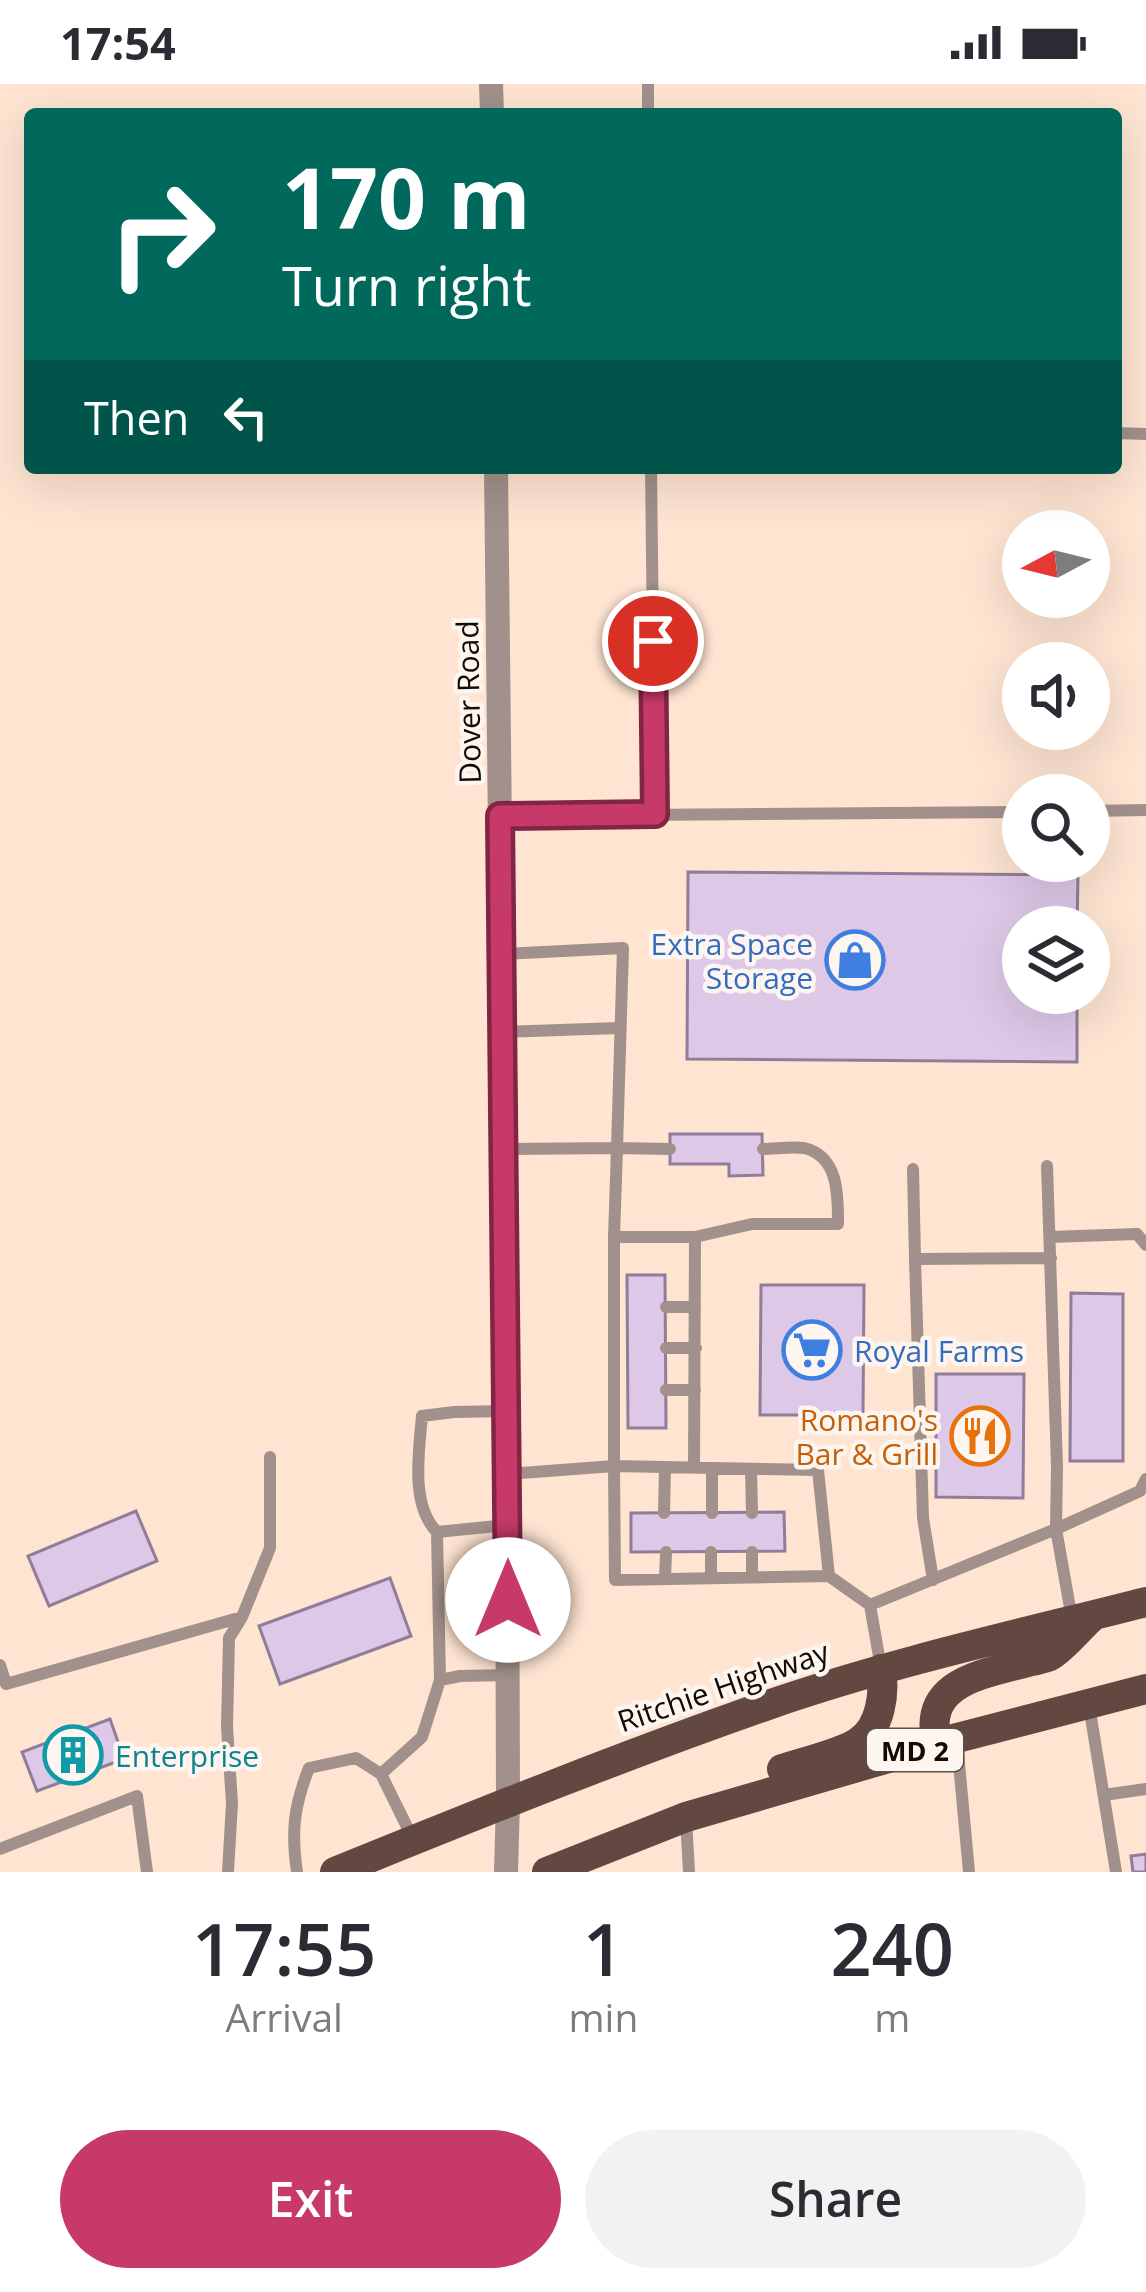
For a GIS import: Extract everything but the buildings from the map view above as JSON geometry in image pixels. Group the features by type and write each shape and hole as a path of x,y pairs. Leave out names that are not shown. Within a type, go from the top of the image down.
{"main road":[{"name":"Ritchie Highway","path":"334,1872 769,1705 881,1669 1146,1602"},
{"path":"947,1741 933,1728 935,1712 946,1693 964,1680 1049,1656 1082,1618"},
{"path":"686,1817 750,1781 861,1741 875,1721 884,1691 881,1669"},
{"name":"MD 2","path":"547,1872 583,1865 686,1817 947,1741 1146,1690"}],"street":[{"name":"Dover Road","path":"496,474 507,1474 506,1872"}],"lane":[{"path":"651,474 655,814"},
{"path":"1110,811 1146,810"},
{"path":"500,816 1002,812"},
{"path":"501,954 622,949 614,1237 621,1308 615,1580 829,1576 870,1605 881,1669"},
{"path":"502,1032 620,1028"},
{"path":"614,1237 695,1237 752,1224 838,1225 838,1188 826,1161 806,1148 763,1149"},
{"path":"504,1149 670,1149"},
{"path":"1047,1166 1056,1529 1082,1618"},
{"path":"913,1169 923,1518 933,1580"},
{"path":"1050,1237 1137,1234 1146,1245"},
{"path":"694,1468 695,1237"},
{"path":"915,1259 1051,1258"},
{"path":"666,1307 695,1307"},
{"path":"666,1348 695,1348"},
{"path":"666,1390 695,1390"},
{"path":"381,1774 422,1737 440,1680 437,1532 425,1520 418,1473 422,1416 506,1411"},
{"path":"228,1872 232,1803 227,1727 229,1638 270,1547 270,1457"},
{"path":"507,1474 614,1466 818,1470 829,1576"},
{"path":"664,1513 665,1467"},
{"path":"712,1468 712,1513"},
{"path":"752,1468 752,1513"},
{"path":"870,1605 1140,1491 1146,1479"},
{"path":"437,1532 507,1525"},
{"path":"665,1552 665,1578"},
{"path":"711,1552 711,1578"},
{"path":"752,1552 752,1577"},
{"path":"0,1665 6,1684 242,1617"},
{"path":"440,1680 508,1676"},
{"path":"1089,1704 1116,1872"},
{"path":"947,1741 969,1872"},
{"path":"297,1872 295,1803 309,1768 356,1758 381,1774 414,1840"},
{"path":"1104,1795 1146,1789"},
{"path":"0,1849 137,1796 147,1872"},
{"path":"686,1817 689,1872"}],"place":[{"name":"Extra Space Storage","path":"855,960"},
{"name":"Royal Farms","path":"812,1350"},
{"name":"Romano's Bar & Grill","path":"980,1436"},
{"name":"Enterprise","path":"73,1755"}],"route":[{"path":"508,1600 500,816 655,814 653,641"}]}
